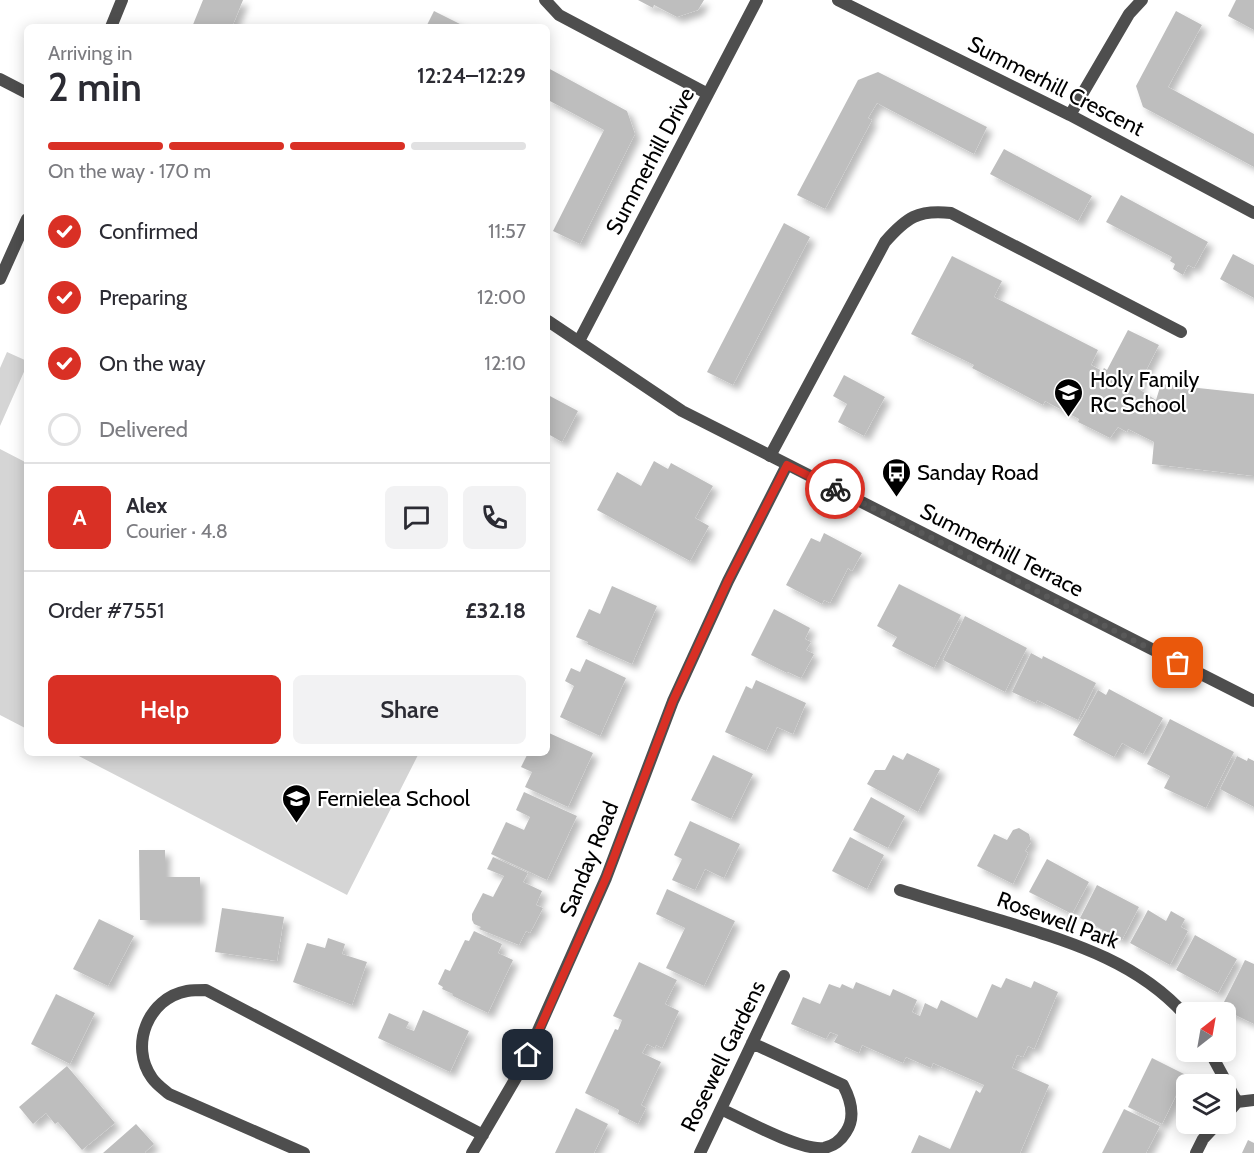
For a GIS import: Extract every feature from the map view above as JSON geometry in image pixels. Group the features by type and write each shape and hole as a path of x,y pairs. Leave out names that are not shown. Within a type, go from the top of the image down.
{"street":[{"path":"112,24 122,0"},
{"path":"545,0 559,15 708,94"},
{"name":"Summerhill Drive","path":"579,341 758,0"},
{"name":"Summerhill Crescent","path":"838,0 1070,115 1254,213"},
{"path":"1070,115 1129,14 1142,0"},
{"path":"0,79 24,91"},
{"path":"770,456 885,242 901,224 914,215 934,211 951,213 1180,332"},
{"path":"0,279 24,226"},
{"name":"Summerhill Terrace","path":"550,322 682,411 1254,701"},
{"name":"Sanday Road","path":"472,1153 520,1071 546,1015 606,878 673,701 728,581 787,465"},
{"name":"Rosewell Park","path":"900,890 1094,951 1144,978 1176,1005"},
{"name":"Rosewell Gardens","path":"700,1153 784,976"},
{"path":"304,1153 169,1094 152,1078 142,1059 141,1041 145,1022 164,1002 185,991 206,990 483,1136"},
{"path":"722,1109 807,1147 825,1148 840,1141 848,1129 852,1113 850,1098 843,1085 752,1043"},
{"path":"1215,1062 1237,1102 1254,1100"},
{"path":"1196,1153 1207,1134"}],"shaded area":[{"path":"7,352 24,360 24,372 0,426 0,368"},
{"path":"0,449 24,461 24,727 0,715"},
{"name":"Fernielea School","path":"79,756 417,756 347,895"}],"building":[{"path":"203,0 243,0 233,24 193,24"},
{"path":"638,0 704,0 698,10 677,17 654,5 653,8"},
{"path":"1236,0 1254,0 1254,30 1228,16"},
{"path":"434,11 460,24 428,24"},
{"path":"1176,11 1202,25 1168,87 1254,134 1254,167 1143,107 1136,86"},
{"path":"550,69 627,111 635,134 580,244 553,231 604,130 550,101"},
{"path":"878,72 987,127 974,154 877,103 868,118 872,120 825,209 797,195 858,80"},
{"path":"1004,149 1092,196 1078,221 990,174"},
{"path":"1121,195 1208,242 1194,268 1188,265 1183,275 1173,269 1175,264 1170,261 1172,257 1106,222"},
{"path":"784,223 810,237 733,385 707,372"},
{"path":"1233,254 1254,265 1254,298 1220,279"},
{"path":"952,256 1002,281 994,297 1098,350 1091,365 1102,371 1104,368 1107,370 1128,330 1159,345 1137,388 1156,400 1161,384 1254,394 1254,476 1152,464 1154,442 1128,429 1127,432 1118,427 1110,438 1078,422 1079,419 1045,401 1043,405 972,368 974,365 911,334"},
{"path":"844,375 885,397 864,436 838,422 847,404 833,396"},
{"path":"550,396 578,411 562,442 550,435"},
{"path":"654,461 668,469 671,463 713,486 695,518 709,526 690,561 597,510 617,472 641,486"},
{"path":"824,533 862,553 852,571 848,568 830,603 824,600 822,604 786,585 811,538 820,542"},
{"path":"899,584 961,615 934,668 892,646 897,637 877,626"},
{"path":"612,586 657,606 632,664 576,637 589,609 600,614"},
{"path":"774,609 810,628 805,639 811,642 806,650 814,654 801,678 751,655"},
{"path":"965,616 1027,648 1005,692 943,660"},
{"path":"1031,653 1042,659 1043,656 1096,683 1078,720 1037,700 1036,703 1012,692"},
{"path":"586,659 626,678 600,736 560,717 574,686 565,681 571,668 580,672"},
{"path":"756,680 806,703 793,734 777,727 766,751 725,732 746,686 752,689"},
{"path":"1109,689 1163,718 1143,754 1122,743 1114,757 1073,735 1098,690 1106,695"},
{"path":"1170,719 1234,752 1206,808 1164,788 1170,776 1147,764"},
{"path":"550,733 593,753 568,807 525,787 532,772 521,767 526,756 550,756"},
{"path":"907,753 940,769 918,812 867,784 875,770 885,770 893,755 903,760"},
{"path":"713,755 753,774 731,819 691,800"},
{"path":"1237,756 1247,761 1248,758 1254,761 1254,807 1220,789"},
{"path":"524,792 577,816 547,880 491,854 506,822 524,830 530,817 516,810"},
{"path":"871,797 905,816 888,848 853,830"},
{"path":"690,821 740,844 724,878 705,869 695,890 672,880 682,859 674,855"},
{"path":"1019,828 1029,834 1031,842 1025,851 1028,853 1013,884 977,866 994,834 1007,840 1013,830"},
{"path":"850,837 884,855 867,889 832,871"},
{"path":"139,850 165,850 165,877 200,877 200,920 140,920"},
{"path":"493,857 528,873 523,882 542,891 536,905 543,908 530,933 526,931 519,945 479,929 481,927 474,924 472,920 472,914 483,893 493,897 504,876 487,869"},
{"path":"1047,859 1089,882 1072,914 1029,892"},
{"path":"1097,885 1139,907 1122,940 1080,918"},
{"path":"667,889 735,921 704,986 666,968 685,928 656,914"},
{"path":"222,908 284,917 277,961 215,952"},
{"path":"1148,910 1166,921 1171,911 1185,919 1181,927 1188,931 1170,965 1130,943"},
{"path":"99,919 134,936 108,986 73,969"},
{"path":"474,931 502,944 498,953 513,960 488,1013 453,996 438,984 445,969 450,971 465,940 469,941"},
{"path":"1195,935 1237,959 1218,993 1176,970"},
{"path":"328,938 345,944 342,954 367,962 352,1005 293,982 307,943 325,948"},
{"path":"1245,960 1254,964 1254,1024 1236,1015 1236,1002 1224,1002"},
{"path":"639,962 677,980 665,1004 679,1011 662,1048 656,1045 655,1048 647,1044 642,1053 661,1062 641,1105 646,1108 638,1124 618,1114 619,1110 585,1093 615,1029 618,1030 622,1020 613,1016"},
{"path":"1006,978 1031,988 1034,981 1058,992 1034,1049 1028,1046 1023,1057 1017,1055 1012,1068 1049,1085 1020,1153 911,1153 919,1135 950,1149 976,1090 980,1093 984,1085 933,1063 931,1068 906,1057 903,1063 862,1045 859,1053 834,1042 838,1035 830,1032 826,1039 791,1024 803,997 820,1004 829,984 840,988 842,984 853,989 856,982 890,996 893,989 917,1000 912,1012 920,1016 925,1003 937,1009 941,1000 977,1018 992,984 1001,988"},
{"path":"56,994 95,1013 70,1064 31,1044"},
{"path":"423,1010 469,1031 450,1072 378,1038 389,1013 409,1022 406,1028 414,1031"},
{"path":"1152,1058 1184,1074 1176,1074 1176,1095 1162,1124 1128,1107"},
{"path":"67,1066 115,1123 82,1150 58,1122 55,1124 46,1113 33,1124 19,1107"},
{"path":"576,1108 608,1124 594,1153 555,1153"},
{"path":"1124,1109 1160,1126 1146,1153 1102,1153"},
{"path":"136,1124 154,1144 146,1153 103,1153"},
{"path":"1248,1140 1254,1143 1254,1153 1242,1153"}],"way so far":[{"path":"835,489 1178,663"}],"place":[{"name":"Holy Family RC School","path":"1069,418"},
{"name":"Sanday Road","path":"896,498"},
{"name":"Fernielea School","path":"296,824"}],"route":[{"path":"528,1055 606,878 673,701 728,581 787,465 835,489"}]}
